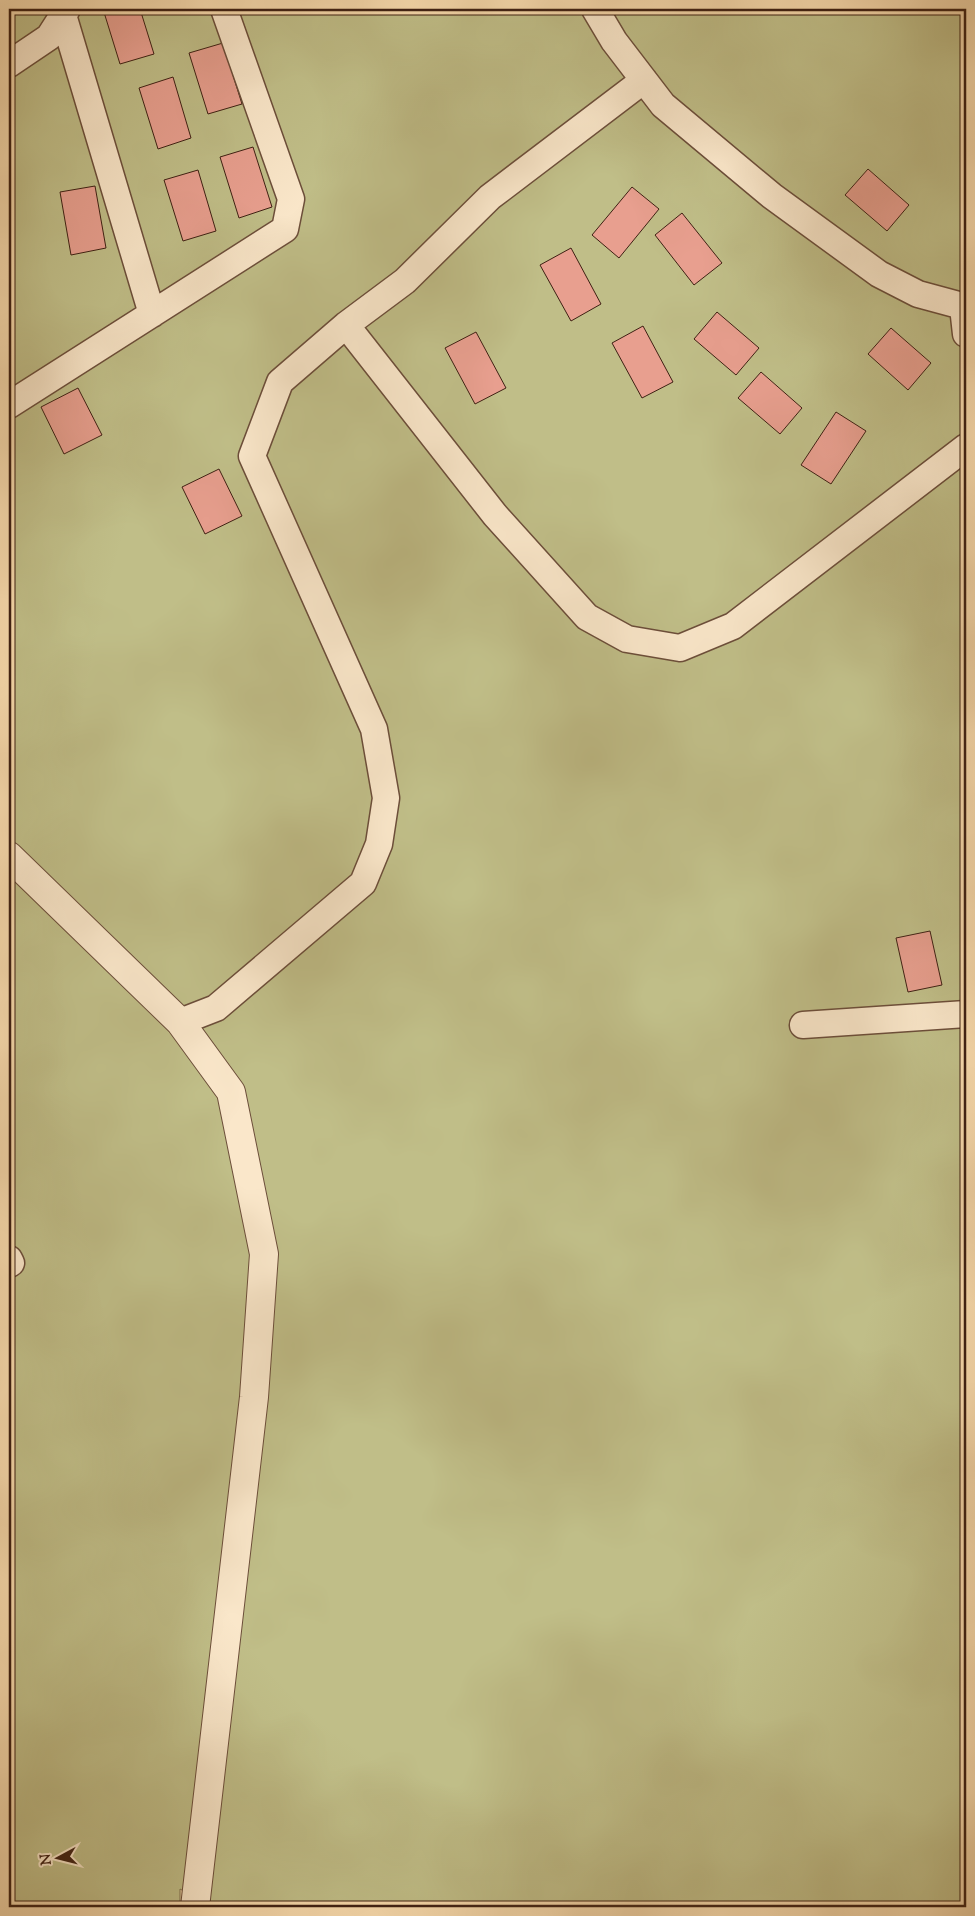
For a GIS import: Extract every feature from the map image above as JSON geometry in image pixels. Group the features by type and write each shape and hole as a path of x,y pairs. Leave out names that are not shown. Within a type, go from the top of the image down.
{"street":[{"path":"9,405 285,229 291,199 224,9"},
{"path":"595,9 614,40 662,105 772,196 879,274 918,294 965,307 966,334"},
{"path":"65,12 152,314"},
{"path":"9,64 49,36 65,12"},
{"path":"180,1022 216,1008 363,883 379,844 386,798 374,729 252,456 280,382 346,325 405,281 490,197 644,80"},
{"path":"346,325 502,522 587,616 627,639 680,648 732,626 966,447"},
{"path":"9,856 180,1022 231,1092 264,1254 254,1397 195,1907"},
{"path":"803,1025 966,1014"},
{"path":"9,1259 12,1263 9,1264"}],"shaded area":[{"path":"9,9 966,9 966,1907 213,1907 180,1889 180,1907 9,1907"}],"building":[{"path":"103,9 140,9 154,54 120,64"},
{"path":"223,43 242,104 208,114 189,53"},
{"path":"173,77 191,138 158,149 139,88"},
{"path":"253,147 272,207 239,218 220,157"},
{"path":"868,169 909,205 887,231 845,195"},
{"path":"198,170 216,231 183,241 164,180"},
{"path":"95,186 106,248 71,255 60,192"},
{"path":"632,187 659,209 619,258 592,235"},
{"path":"682,213 722,263 694,285 655,235"},
{"path":"571,248 601,304 571,321 540,265"},
{"path":"717,312 759,348 736,375 694,339"},
{"path":"643,326 673,382 642,398 612,343"},
{"path":"891,328 931,363 908,390 868,354"},
{"path":"476,332 506,388 475,404 445,348"},
{"path":"761,372 802,408 780,434 738,398"},
{"path":"78,388 102,435 64,454 41,407"},
{"path":"836,412 866,431 831,484 801,465"},
{"path":"219,469 242,516 205,534 182,487"},
{"path":"930,931 942,985 908,992 896,938"}]}
